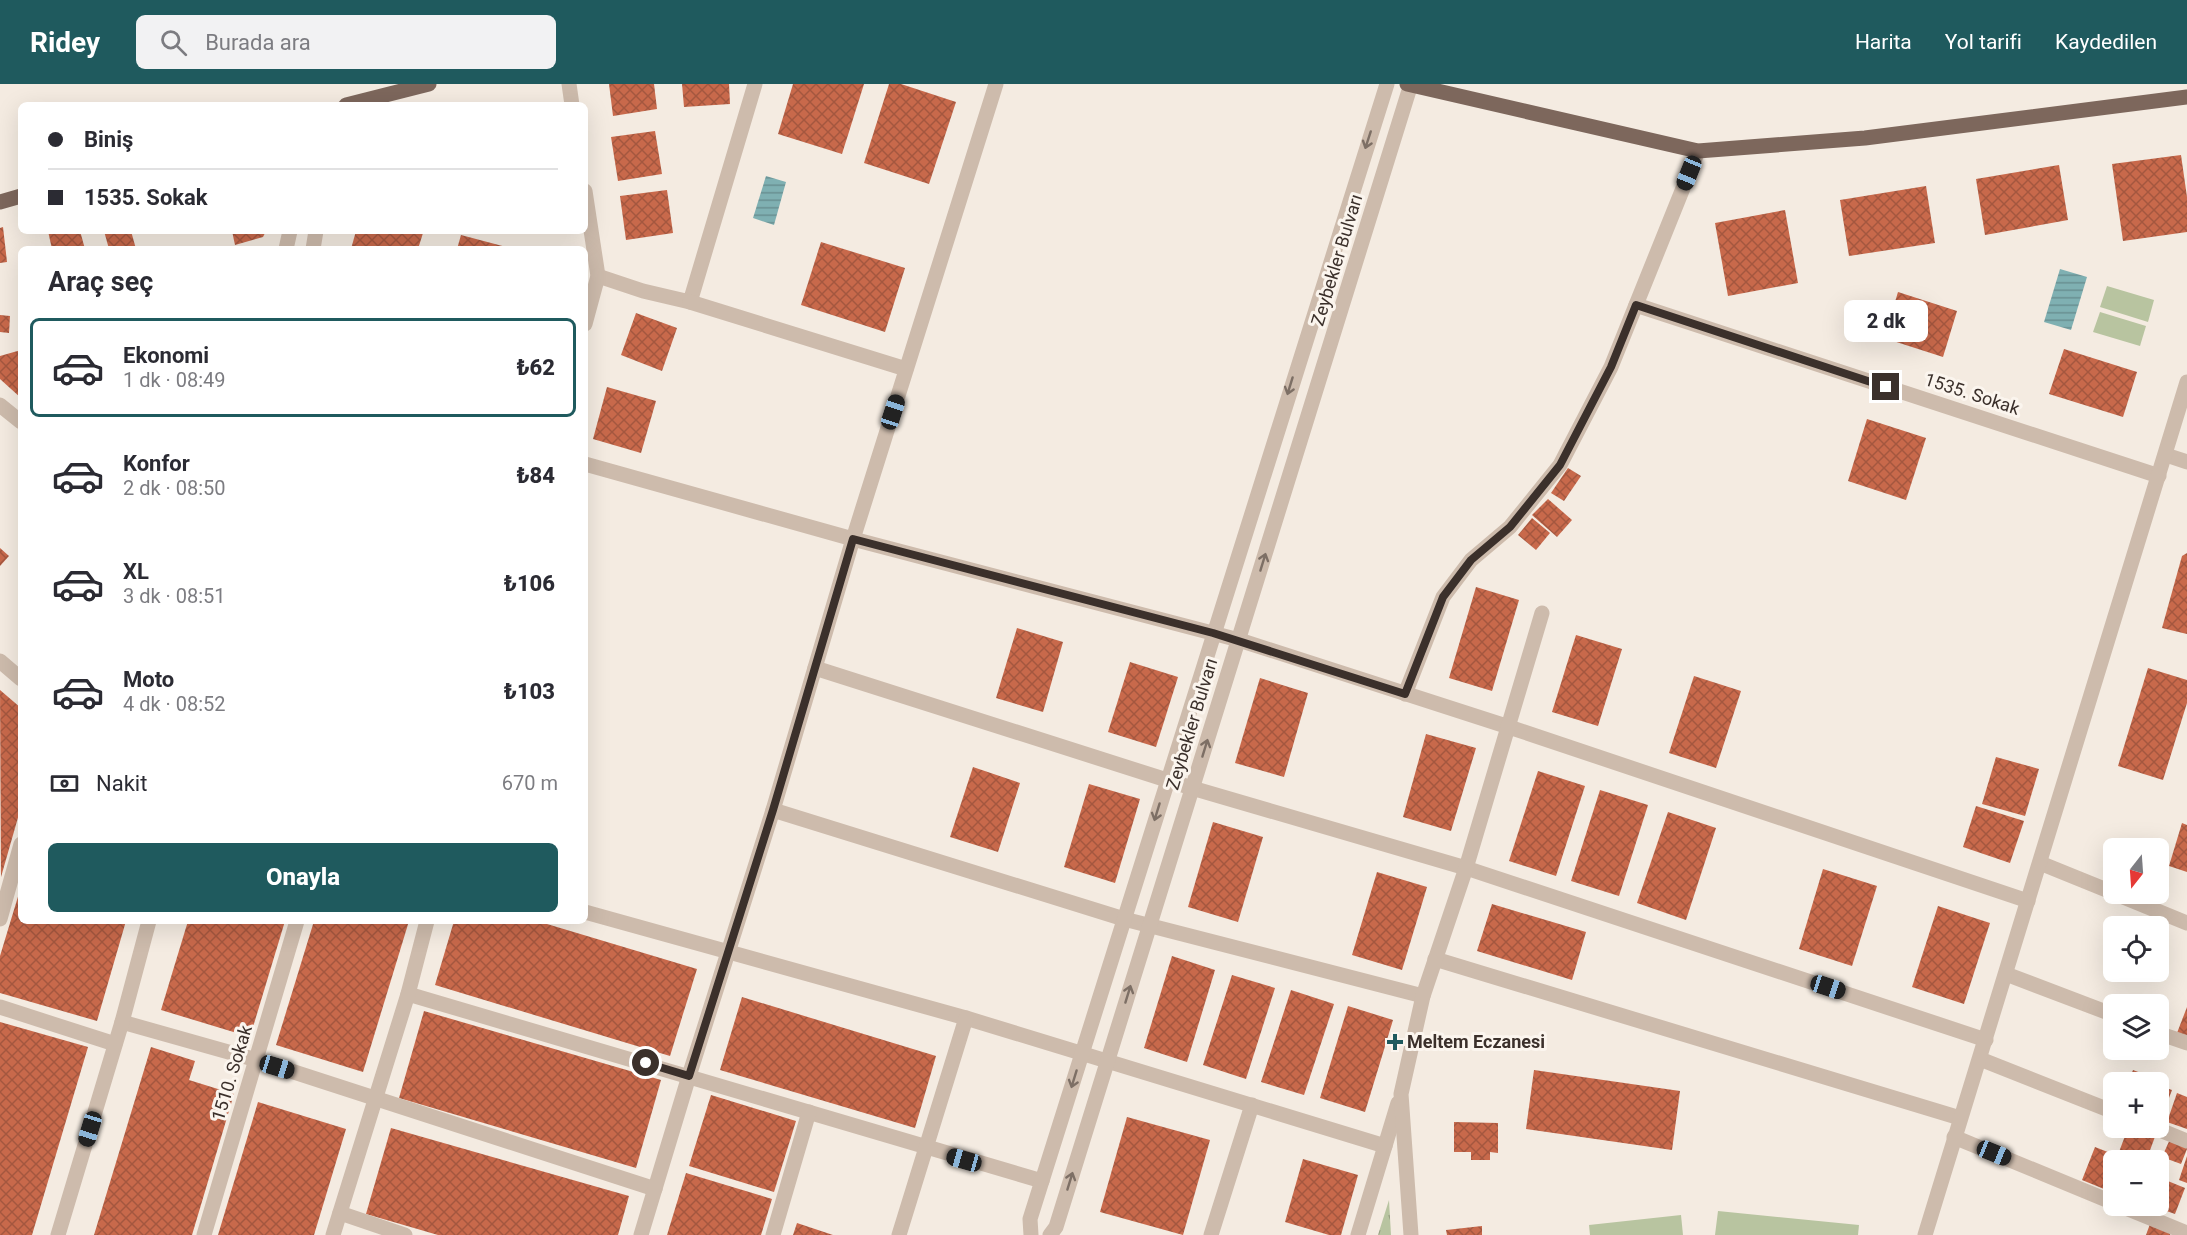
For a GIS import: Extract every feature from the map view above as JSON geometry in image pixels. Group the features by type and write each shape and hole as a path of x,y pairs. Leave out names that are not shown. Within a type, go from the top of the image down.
{"main road":[{"path":"358,102 429,84"},
{"path":"1410,84 1698,151 1865,138 2187,97"},
{"path":"0,202 18,197"}],"street":[{"path":"569,84 572,102"},
{"path":"690,302 755,84"},
{"path":"641,1235 773,810 853,539 996,84"},
{"name":"Zeybekler Bulvarı","path":"1031,1235 1030,1219 1386,84"},
{"name":"Zeybekler Bulvarı","path":"1050,1235 1056,1227 1329,352 1410,84"},
{"path":"1405,694 1443,597 1471,560 1510,527 1560,465 1611,367 1698,151"},
{"path":"588,211 598,276 588,313"},
{"path":"598,276 906,369"},
{"name":"1535. Sokak","path":"1636,305 2159,476"},
{"path":"1303,344 1329,352"},
{"path":"1925,1235 2187,382"},
{"path":"0,405 18,420"},
{"path":"2166,455 2187,462"},
{"path":"588,465 853,539 1239,640 1509,727 2028,901"},
{"path":"1358,1235 1401,1094 1423,996 1466,868 1542,613"},
{"path":"0,661 18,676"},
{"path":"815,668 1192,788 1466,868 1986,1040"},
{"path":"773,810 1124,919 1423,996"},
{"path":"0,919 18,855"},
{"path":"2040,863 2103,889"},
{"path":"2140,904 2187,923"},
{"path":"588,913 966,1018 1385,1146"},
{"path":"58,1235 116,1044 148,924"},
{"name":"1510. Sokak","path":"204,1235 296,924"},
{"path":"333,1235 408,994 426,924"},
{"path":"1435,959 1960,1118"},
{"path":"2006,974 2103,1012"},
{"path":"408,994 1042,1182"},
{"path":"0,1007 116,1044"},
{"path":"899,1235 966,1018"},
{"path":"122,1023 257,1060 655,1189"},
{"path":"2169,1037 2187,1043"},
{"path":"1980,1059 2103,1108"},
{"path":"1401,1094 1411,1235"},
{"path":"1211,1235 1252,1105"},
{"path":"774,1235 809,1112"},
{"path":"2169,1134 2187,1141"},
{"path":"1954,1137 2103,1198"},
{"path":"340,1213 405,1235"},
{"path":"2145,1216 2187,1233"}],"green space":[{"path":"2107,286 2154,300 2148,322 2100,307"},
{"path":"2100,312 2146,326 2140,346 2093,332"},
{"path":"1389,1200 1391,1235 1378,1235"},
{"path":"1718,1211 1859,1225 1858,1235 1715,1235"},
{"path":"1681,1215 1683,1235 1590,1235 1589,1225"}],"water":[{"path":"766,176 786,182 774,225 753,218"},
{"path":"2060,269 2087,277 2071,330 2044,322"}],"building":[{"path":"609,84 654,84 657,109 613,116"},
{"path":"682,84 729,84 730,104 684,107"},
{"path":"793,84 864,84 842,154 778,134"},
{"path":"889,84 901,84 956,102 929,184 864,163"},
{"path":"655,131 662,174 618,181 611,137"},
{"path":"2181,155 2187,197 2187,232 2123,241 2112,164"},
{"path":"2059,165 2068,220 1985,235 1976,179"},
{"path":"1926,186 1935,243 1849,256 1840,200"},
{"path":"667,190 673,233 626,240 620,196"},
{"path":"1785,210 1798,283 1728,296 1715,223"},
{"path":"3,227 7,262 0,263 0,228"},
{"path":"49,234 81,234 84,246 51,246"},
{"path":"105,234 132,234 135,246 108,246"},
{"path":"233,234 264,234 263,237 235,245"},
{"path":"355,234 423,234 419,246 352,246"},
{"path":"461,235 502,246 458,246"},
{"path":"821,242 905,268 885,332 801,305"},
{"path":"1898,292 1957,311 1943,357 1884,338"},
{"path":"636,313 677,328 662,371 621,355"},
{"path":"0,315 10,316 9,333 0,332"},
{"path":"2064,349 2137,372 2123,417 2049,394"},
{"path":"18,351 18,395 0,379 0,356"},
{"path":"607,387 656,401 641,453 593,439"},
{"path":"1867,419 1926,438 1906,500 1848,481"},
{"path":"1568,468 1581,476 1564,501 1551,493"},
{"path":"1548,499 1572,520 1557,537 1532,515"},
{"path":"1532,518 1550,533 1536,550 1518,535"},
{"path":"0,548 9,556 0,566"},
{"path":"2187,553 2187,634 2162,628 2182,556"},
{"path":"1476,587 1519,600 1492,691 1449,678"},
{"path":"1017,628 1063,642 1043,712 996,698"},
{"path":"1576,635 1622,649 1598,726 1552,712"},
{"path":"1130,662 1178,677 1156,747 1108,732"},
{"path":"2148,668 2187,680 2187,703 2163,780 2118,766"},
{"path":"1694,676 1741,691 1716,768 1669,753"},
{"path":"1260,678 1308,693 1284,777 1235,763"},
{"path":"0,690 18,705 18,818 1,877"},
{"path":"1426,734 1476,748 1451,831 1403,817"},
{"path":"1996,757 2039,769 2025,816 1982,804"},
{"path":"973,767 1020,783 998,852 950,837"},
{"path":"1538,771 1585,786 1556,876 1509,861"},
{"path":"1089,784 1140,799 1115,883 1064,867"},
{"path":"1600,790 1648,805 1619,896 1571,881"},
{"path":"1976,806 2024,821 2010,863 1963,847"},
{"path":"1668,812 1716,828 1686,920 1637,903"},
{"path":"1213,822 1263,837 1238,922 1188,907"},
{"path":"2182,823 2187,825 2187,872 2169,866"},
{"path":"1823,869 1877,886 1852,966 1799,949"},
{"path":"1377,872 1427,887 1402,970 1352,955"},
{"path":"18,897 18,924 125,924 97,1021 0,993 0,956"},
{"path":"1492,904 1586,932 1572,980 1477,951"},
{"path":"1938,906 1990,923 1964,1004 1912,987"},
{"path":"187,924 284,924 250,1037 161,1010"},
{"path":"313,924 408,924 363,1072 276,1045"},
{"path":"453,924 547,924 697,969 670,1056 435,985"},
{"path":"1172,956 1215,970 1187,1062 1144,1048"},
{"path":"1232,975 1275,988 1246,1079 1203,1065"},
{"path":"1291,990 1334,1004 1304,1095 1261,1082"},
{"path":"742,997 936,1056 915,1128 720,1070"},
{"path":"1348,1006 1393,1020 1365,1112 1320,1098"},
{"path":"2187,1007 2187,1037 2177,1033"},
{"path":"424,1011 661,1080 636,1168 399,1098"},
{"path":"0,1022 88,1047 32,1235 0,1235"},
{"path":"151,1047 195,1061 189,1080 234,1094 192,1235 94,1235"},
{"path":"1534,1070 1680,1091 1672,1150 1526,1129"},
{"path":"2177,1093 2187,1097 2187,1129 2169,1123"},
{"path":"711,1095 796,1121 774,1192 689,1166"},
{"path":"258,1102 346,1129 314,1235 218,1235"},
{"path":"1127,1117 1210,1140 1183,1235 1100,1212"},
{"path":"1454,1122 1498,1123 1498,1153 1490,1152 1490,1160 1471,1160 1471,1152 1454,1152"},
{"path":"391,1128 629,1196 618,1235 438,1235 366,1214"},
{"path":"2171,1137 2187,1143 2181,1164 2169,1160 2169,1150 2165,1150"},
{"path":"2124,1138 2155,1138 2150,1150 2120,1150"},
{"path":"2095,1147 2103,1150 2103,1189 2082,1180"},
{"path":"2187,1156 2187,1183 2179,1180"},
{"path":"1303,1159 1358,1175 1341,1235 1329,1235 1285,1222"},
{"path":"686,1173 772,1199 761,1235 667,1235"},
{"path":"2169,1181 2185,1188 2175,1214 2169,1212"},
{"path":"797,1223 833,1235 793,1235"},
{"path":"2150,1224 2171,1232 2170,1235 2146,1235"},
{"path":"1482,1226 1482,1235 1447,1235 1446,1230"}],"place":[{"name":"Meltem Eczanesi","path":"1395,1042"}],"route":[{"path":"646,1063 689,1076 773,810 853,539 1239,640 1405,694 1443,597 1471,560 1510,527 1560,465 1611,367 1636,305 1886,387"}]}
